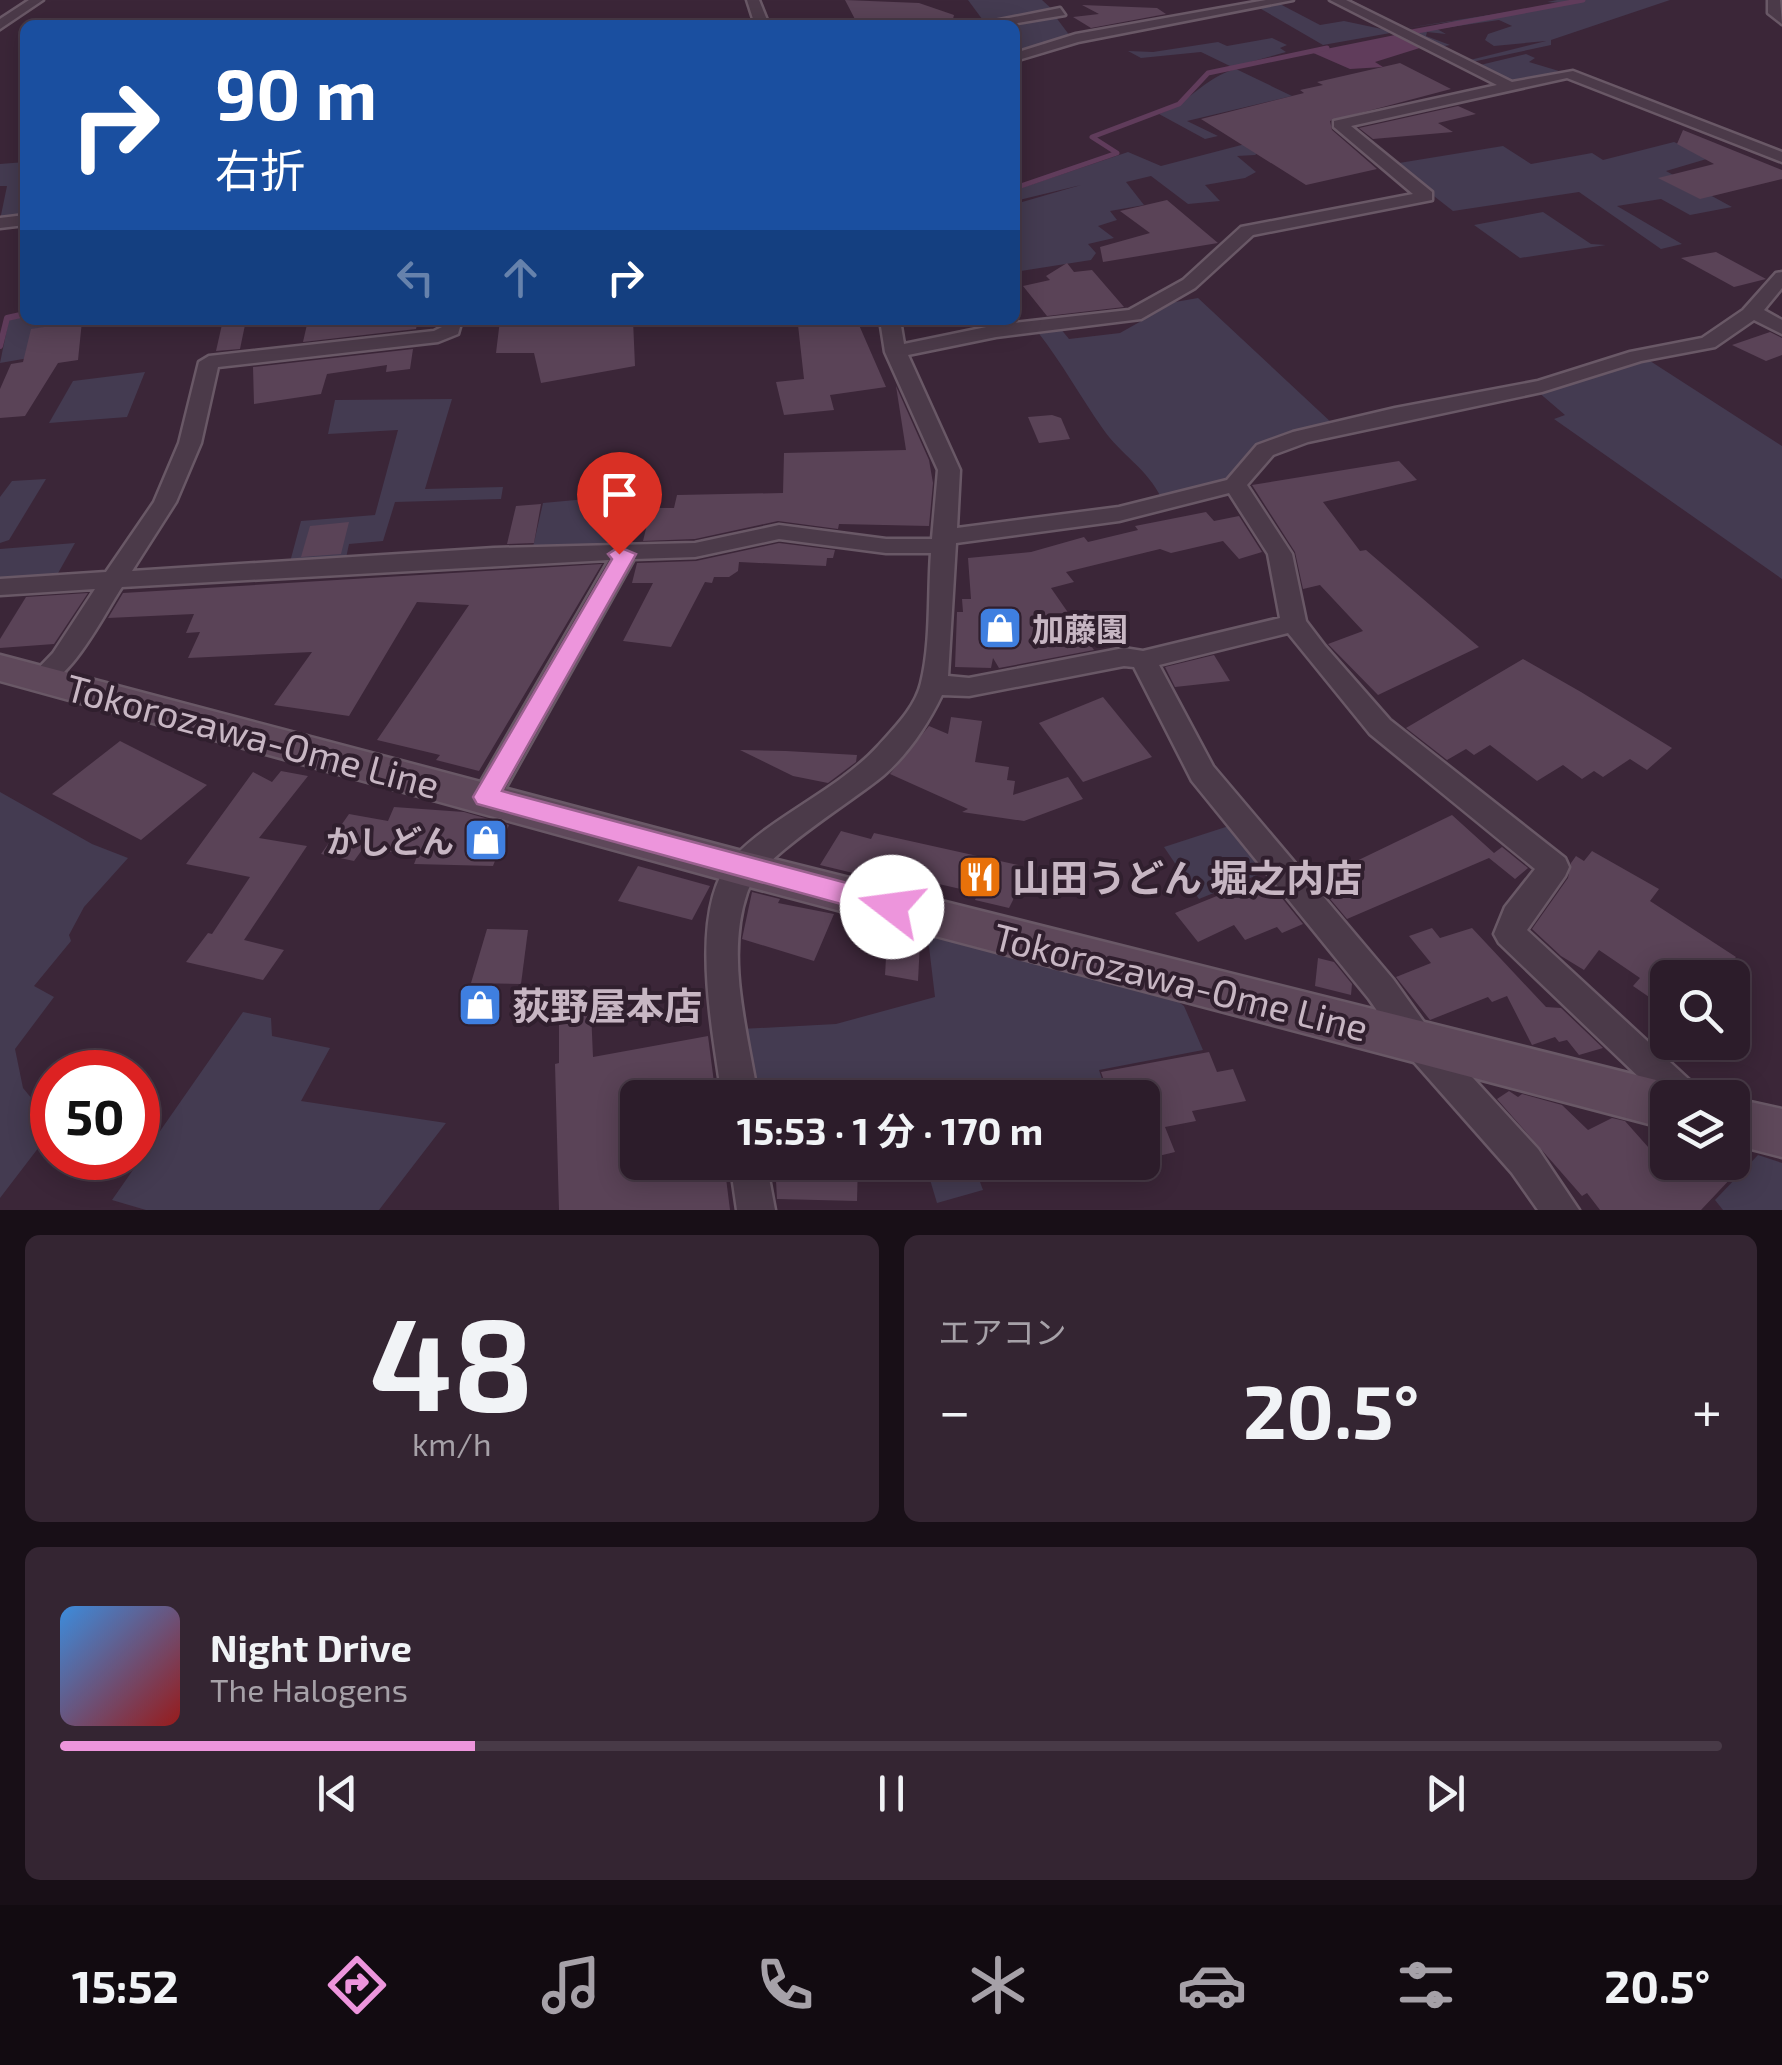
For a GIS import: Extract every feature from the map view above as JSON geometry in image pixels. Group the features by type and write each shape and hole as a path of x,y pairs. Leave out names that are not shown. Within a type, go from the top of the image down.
{"main road":[{"name":"Tokorozawa-Ome Line","path":"21,674 742,868 1650,1101"},
{"path":"1750,1125 1782,1133"}],"street":[{"path":"0,25 37,0"},
{"path":"1020,56 1076,38 1286,0"},
{"path":"1336,0 1509,86"},
{"path":"1774,0 1774,13 1782,20"},
{"path":"1002,20 1062,6 1076,38"},
{"path":"895,352 996,331 1134,314 1189,284 1248,230 1426,196 1339,124 1509,86 1573,76 1782,157"},
{"path":"0,586 494,556 695,550 780,532 886,546 945,541 1119,514 1235,485 1265,450 1301,438 1542,386 1637,356 1708,343 1752,312 1782,277"},
{"path":"1752,312 1782,328"},
{"path":"21,674 62,659 164,502 184,458 209,362 438,336 451,330 452,325"},
{"path":"738,1080 720,933 729,891 742,868 877,765 916,720 934,685 949,470 939,439 895,352 891,325"},
{"path":"1235,485 1280,554 1294,623 1380,727 1554,867 1516,916 1510,934 1666,1080"},
{"path":"486,797 626,554"},
{"path":"934,685 969,687 1124,657 1143,660 1294,623"},
{"path":"1143,660 1202,774 1382,989 1419,1043 1525,1161 1560,1210"},
{"path":"751,1180 756,1210"}],"shaded area":[{"path":"968,0 1042,0 1053,10 1001,20 983,20"},
{"path":"1670,0 1551,40 1551,45 1472,62 1445,49 1470,60 1546,41 1494,46 1485,40 1488,34 1512,26 1499,20 1437,29 1446,34 1427,32 1426,36 1450,45 1439,47 1408,32 1455,21 1400,29 1565,3 1547,2"},
{"path":"1278,3 1320,25 1344,21 1396,32 1323,45 1256,6"},
{"path":"1055,16 1070,36 1066,41 1020,54 1020,21"},
{"path":"1400,34 1426,46 1375,62 1383,67 1350,69 1311,52"},
{"path":"1272,38 1287,45 1280,48 1286,52 1232,67 1201,52 1141,58 1128,51 1153,52 1218,42 1227,46"},
{"path":"1526,54 1535,58 1529,62 1559,71 1511,83 1476,66"},
{"path":"1236,69 1292,96 1187,121 1218,136 1205,139 1159,114 1214,78"},
{"path":"1283,134 1255,155 1237,156 1256,172 1245,178 1205,185 1220,201 1188,204 1151,176 1126,182 1144,205 1110,211 1117,220 1098,226 1114,238 1088,244 1096,253 1091,260 1020,271 1020,203 1081,185 1020,200 1020,188 1128,152 1161,166"},
{"path":"1674,142 1710,158 1666,171 1732,207 1690,215 1661,199 1617,206 1682,244 1661,249 1579,192 1453,211 1393,164 1503,146 1531,164 1592,153 1603,160"},
{"path":"20,162 20,217 0,220 7,186 0,186 0,164"},
{"path":"1543,212 1591,244 1606,245 1520,258 1474,225"},
{"path":"1198,298 1333,424 1300,433 1230,480 1162,499 1103,429 1037,331 1060,328 1069,339 1120,333 1175,302"},
{"path":"20,316 20,325 44,325 37,344 46,355 0,363 9,319"},
{"path":"1647,359 1782,446 1782,579 1554,419 1565,415 1537,391"},
{"path":"145,372 127,417 49,423 73,381"},
{"path":"452,399 425,489 503,487 501,499 395,502 383,541 349,544 346,558 290,562 301,521 375,515 398,430 328,434 335,400"},
{"path":"46,479 9,540 0,543 0,497 12,481"},
{"path":"619,496 609,546 533,547 543,503"},
{"path":"75,543 57,575 0,578 0,549"},
{"path":"0,792 92,844 128,858 84,907 69,935 71,941 34,986 54,997 15,1049 23,1088 30,1096 30,1159 0,1198"},
{"path":"1235,824 1272,869 1199,899 1164,847"},
{"path":"927,930 1168,994 1184,1006 1203,1050 1099,1070 1102,1080 750,1080 741,1029 836,1024 935,997"},
{"path":"243,1012 271,1018 272,1036 330,1048 301,1101 446,1123 379,1210 146,1210 112,1200 126,1180 160,1180 160,1131"},
{"path":"1758,1155 1782,1163 1782,1210 1723,1210 1715,1200 1734,1180 1750,1180 1750,1163"},
{"path":"930,1180 979,1180 983,1190 937,1203"}],"building":[{"path":"845,0 919,3 954,15 953,19 941,20 855,20"},
{"path":"1082,5 1157,8 1166,14 1091,28 1073,17 1099,14"},
{"path":"1400,63 1451,89 1330,121 1332,130 1377,169 1306,185 1201,119 1323,85 1317,82"},
{"path":"1458,106 1476,114 1438,123 1453,132 1373,139 1359,128"},
{"path":"1683,130 1782,170 1782,179 1700,199 1658,178 1714,164 1677,144"},
{"path":"1167,200 1218,243 1103,262 1100,247 1150,233 1120,211"},
{"path":"1716,252 1766,279 1734,287 1681,258"},
{"path":"1067,263 1074,272 1092,270 1124,307 1047,316 1023,286 1050,280 1046,276"},
{"path":"82,325 78,360 58,363 25,416 0,418 0,389 11,364 23,362 31,329"},
{"path":"222,325 245,325 240,349 216,351"},
{"path":"307,325 417,325 416,329 303,342"},
{"path":"499,325 633,325 635,366 541,383 534,353 496,353"},
{"path":"798,325 859,325 886,387 830,395 834,410 784,415 776,382 804,379"},
{"path":"1770,332 1782,338 1782,355 1766,361 1732,345"},
{"path":"413,349 410,369 386,372 387,365 327,374 321,394 254,404 253,367"},
{"path":"896,386 929,460 933,483 929,526 839,524 838,529 778,521 695,539 643,541 651,508 674,508 677,495 783,493 784,453 906,450"},
{"path":"1028,417 1061,418 1070,439 1039,443"},
{"path":"1399,461 1417,480 1323,502 1360,551 1366,550 1479,647 1378,695 1328,644 1363,631 1320,585 1303,589 1295,552 1252,485"},
{"path":"541,504 534,543 507,544 516,506"},
{"path":"1206,512 1214,521 1239,516 1262,552 1239,559 1223,541 1171,553 1160,549 1066,572 1074,582 1051,588 1094,650 999,668 993,658 991,668 955,667 957,612 963,612 962,599 971,599 968,558 1031,552 1084,537 1088,542 1138,530 1135,526"},
{"path":"349,522 341,554 301,557 310,526"},
{"path":"779,543 835,550 833,558 827,558 826,566 739,562 738,571 729,577 714,577 712,583 705,582 671,647 623,641 653,583 632,583 637,563 696,561"},
{"path":"602,564 479,771 436,760 440,755 377,740 469,605 417,602 349,716 274,705 312,652 188,658 200,632 186,633 194,614 108,618 123,593"},
{"path":"88,593 54,644 0,648 0,639 26,597"},
{"path":"1214,655 1230,681 1175,687 1165,667"},
{"path":"1523,659 1672,748 1647,770 1630,759 1603,777 1594,771 1582,779 1563,765 1537,781 1490,745 1474,755 1466,749 1447,760 1406,728"},
{"path":"1103,697 1152,757 1083,782 1039,723"},
{"path":"951,717 982,721 975,762 1009,767 1007,780 1015,781 1013,795 1068,777 1083,799 1024,821 962,812 968,809 890,774 929,726 948,734"},
{"path":"120,741 207,785 141,840 52,794"},
{"path":"740,750 857,755 856,762 828,783 793,776"},
{"path":"281,771 308,776 259,838 307,846 244,940 284,950 263,980 186,962 208,933 212,934 250,877 186,864 253,772 272,782"},
{"path":"394,807 464,812 509,825 493,866 414,864 418,854 362,850 354,861 321,854 349,814 388,821"},
{"path":"1452,815 1494,853 1502,847 1528,868 1515,879 1489,858 1347,919 1315,881"},
{"path":"841,831 871,839 874,833 1023,866 1009,908 975,900 978,893 917,879 915,888 820,865"},
{"path":"1592,851 1659,889 1650,901 1736,957 1650,960 1650,998 1633,986 1640,978 1599,950 1584,970 1561,956 1532,929 1568,878 1576,856 1584,861"},
{"path":"638,866 710,886 692,920 618,901"},
{"path":"1268,881 1303,924 1282,933 1277,927 1245,940 1234,925 1198,942 1175,913 1234,889 1237,893"},
{"path":"752,892 780,899 778,903 834,914 814,961 742,939"},
{"path":"1432,928 1440,938 1472,928 1546,1007 1561,1008 1603,1048 1579,1055 1567,1040 1559,1042 1555,1037 1532,1045 1507,996 1492,1002 1488,997 1430,1020 1396,977 1431,963 1409,936"},
{"path":"487,929 528,930 521,984 471,983"},
{"path":"887,941 920,942 918,981 885,975"},
{"path":"1318,958 1334,962 1352,984 1351,995 1315,986"},
{"path":"591,1011 593,1057 708,1036 714,1080 620,1080 620,1180 726,1180 730,1210 559,1210 555,1064 559,1063 559,1016"},
{"path":"1209,1052 1217,1072 1233,1069 1246,1101 1192,1111 1196,1121 1165,1127 1175,1152 1160,1156 1160,1080 1104,1080 1101,1072"},
{"path":"1509,1091 1518,1097 1522,1094 1562,1105 1588,1130 1612,1118 1625,1121 1650,1149 1650,1180 1729,1180 1701,1210 1600,1210 1587,1193 1582,1196 1497,1099"},
{"path":"776,1180 858,1180 857,1201 777,1199"}],"waterway":[{"path":"1401,34 1583,0"},
{"path":"1020,186 1117,153 1092,137 1179,104 1208,73 1327,48"},
{"path":"0,346 7,318 20,315"}],"place":[{"name":"加藤園","path":"1000,628"},
{"name":"かしどん","path":"486,840"},
{"name":"山田うどん 堀之内店","path":"980,877"},
{"name":"荻野屋本店","path":"480,1005"}],"route":[{"path":"619,554 626,554 486,797 892,907"}]}
